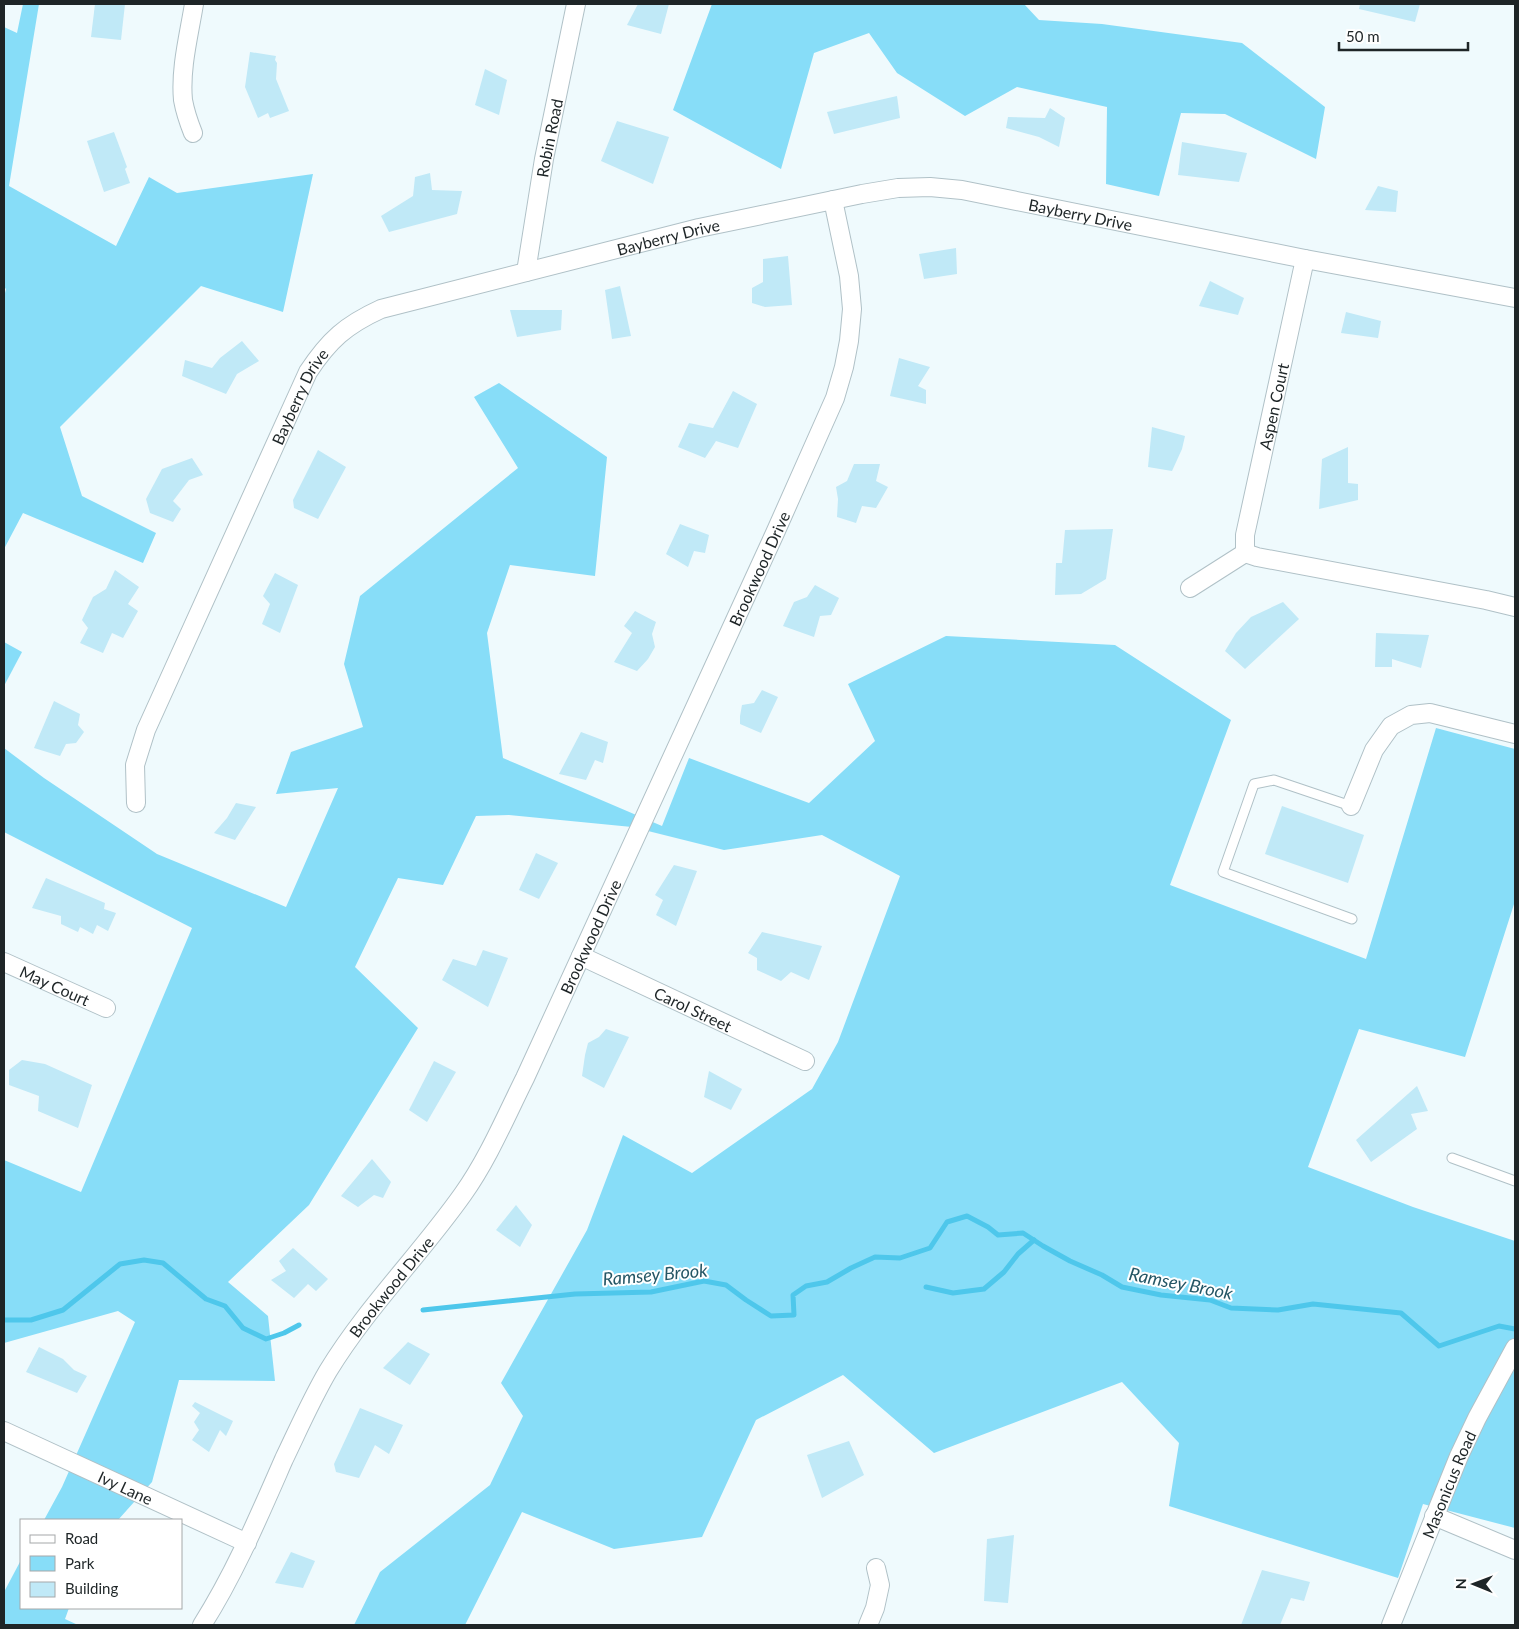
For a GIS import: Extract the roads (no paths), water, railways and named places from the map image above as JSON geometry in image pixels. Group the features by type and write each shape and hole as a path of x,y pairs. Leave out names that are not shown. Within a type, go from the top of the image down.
{"street":[{"path":"193,134 183,99 183,89 184,69 194,4"},
{"name":"Robin Road","path":"526,272 544,159 576,4"},
{"name":"Bayberry Drive","path":"136,803 136,765 146,730 308,372 321,353 339,334 360,319 381,309 699,228 898,188 930,187 962,190 1305,259 1515,298"},
{"name":"Brookwood Drive","path":"202,1625 247,1543 306,1411 328,1372 364,1317 449,1213 484,1160 525,1078 775,533 834,398 844,367 849,341 852,309 849,276 833,200"},
{"name":"Aspen Court","path":"1245,553 1245,535 1305,259"},
{"path":"1190,588 1245,553 1257,557 1515,607"},
{"path":"1351,806 1374,750 1391,726 1411,715 1430,713 1515,734"},
{"name":"Carol Street","path":"581,956 805,1060"},
{"name":"May Court","path":"4,962 106,1008"},
{"name":"Masonicus Road","path":"1391,1625 1459,1456 1477,1418 1515,1348"},
{"name":"Ivy Lane","path":"4,1431 247,1543"},
{"path":"1434,1516 1515,1550"},
{"path":"868,1625 875,1608 880,1585 876,1568"}],"lane":[{"path":"1351,806 1274,780 1254,784 1223,872 1352,918"},
{"path":"1452,1158 1515,1181"}],"waterway":[{"name":"Ramsey Brook","path":"423,1310 575,1294 651,1292 704,1281 726,1285 771,1316 794,1315 793,1295 806,1286 827,1282 875,1257 900,1258 930,1248 947,1222 967,1216 988,1227 998,1235 1023,1233 1070,1261 1102,1275 1122,1287 1161,1295 1210,1300 1231,1308 1278,1310 1313,1304 1401,1313 1439,1346 1499,1326 1515,1329"},
{"path":"926,1287 953,1293 984,1289 1004,1272 1018,1254 1034,1240"},
{"name":"Ramsey Brook","path":"4,1320 31,1320 63,1310 120,1264 144,1260 163,1263 206,1299 225,1306 243,1328 266,1339 284,1333 299,1325"}]}
